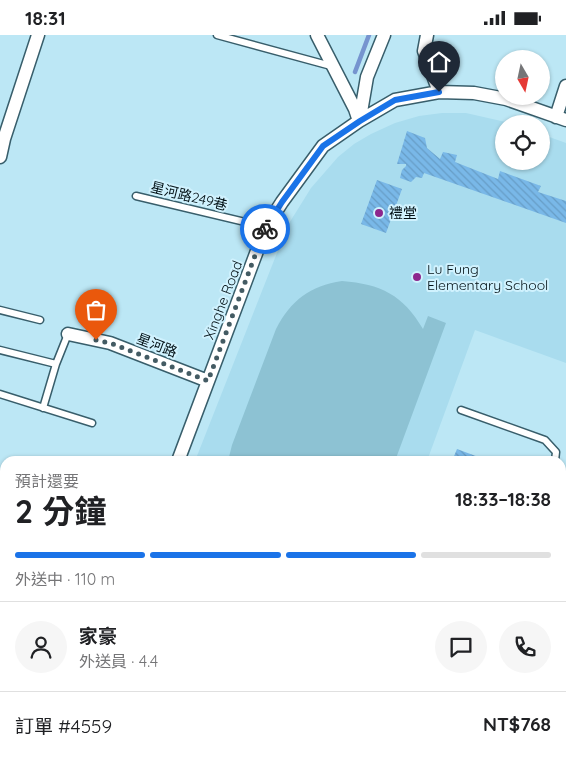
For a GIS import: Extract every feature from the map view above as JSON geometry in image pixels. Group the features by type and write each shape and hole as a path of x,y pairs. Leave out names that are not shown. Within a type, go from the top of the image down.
{"street":[{"path":"0,157 4,139 38,35"},
{"path":"317,35 360,121"},
{"path":"360,121 366,77 384,35"},
{"path":"427,35 424,51 439,92"},
{"name":"Xinghe Road","path":"180,456 266,227 323,146 395,100 439,92 474,93 506,99 561,119 566,86"},
{"name":"星河路","path":"68,334 110,343 208,381"}],"lane":[{"path":"216,35 333,66"},
{"name":"星河路249巷","path":"136,196 266,227"},
{"path":"0,310 40,321"},
{"name":"星河路","path":"43,408 56,364 68,334"},
{"path":"0,350 56,364"},
{"path":"0,394 92,423"},
{"path":"461,411 545,440 556,452 556,456"}],"shaded area":[{"name":"Lu Fung Elementary School","path":"442,113 466,113 495,120 495,170 550,170 550,137 566,143 566,363 475,330 429,456 197,456 288,225 311,188 338,157 354,144 395,123 419,116"},
{"path":"342,281 368,285 390,293 407,308 423,329 428,316 446,323 397,456 229,456 276,329 295,302 311,291"}],"building":[{"path":"407,131 425,138 427,148 440,159 443,152 457,155 455,162 498,179 500,171 541,186 538,192 566,201 566,223 424,173 422,178 416,177 411,182 400,178 406,164 397,164"},
{"name":"禮堂","path":"377,180 402,189 386,233 361,224"},
{"path":"457,449 476,456 454,456"}],"waterway":[{"path":"355,72 369,35"}],"way so far":[{"path":"96,340 110,343 208,381 265,229"}],"place":[{"name":"禮堂","path":"379,213"},
{"name":"Lu Fung Elementary School","path":"417,277"}],"route":[{"path":"265,229 282,202 323,146 395,100 439,92"}]}
